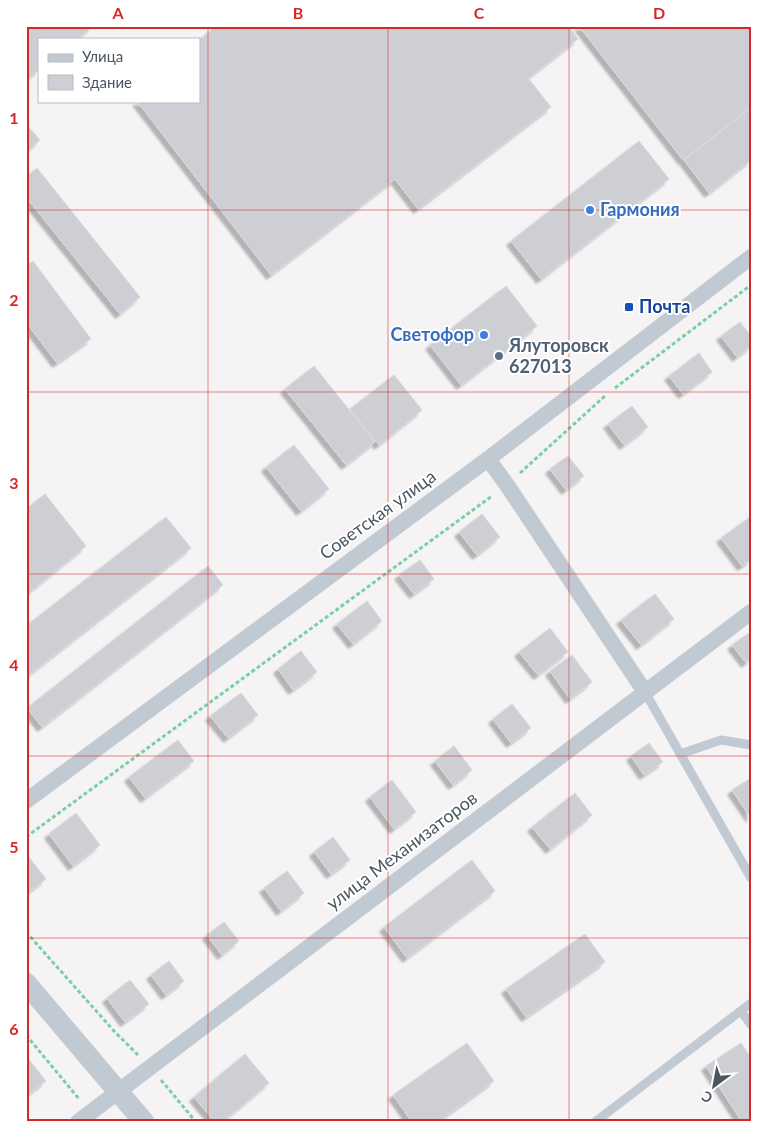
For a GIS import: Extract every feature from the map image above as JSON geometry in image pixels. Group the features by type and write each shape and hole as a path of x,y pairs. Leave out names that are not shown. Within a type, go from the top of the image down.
{"street":[{"name":"Советская улица","path":"26,801 488,459 751,257"},
{"path":"488,459 507,484 645,692"},
{"name":"улица Механизаторов","path":"84,1117 751,612"},
{"path":"26,983 144,1122"}],"lane":[{"path":"645,692 751,878"},
{"path":"680,754 721,740 751,745"},
{"path":"595,1122 751,1003"},
{"path":"741,1011 751,1025"}],"path":[{"path":"26,837 507,484 604,396 751,285"},
{"path":"26,932 114,1031 150,1067 196,1122"},
{"path":"26,1035 84,1117"}],"building":[{"path":"27,26 93,26 78,38 38,38 38,71 26,80"},
{"path":"216,26 568,26 578,39 528,78 551,107 418,209 395,179 271,275 138,102 200,102 200,39"},
{"path":"579,26 751,26 751,107 683,160"},
{"path":"751,108 751,160 709,193 684,160"},
{"path":"26,124 40,140 26,152"},
{"name":"Гармония","path":"639,141 669,179 541,279 511,241"},
{"path":"37,168 140,297 120,314 26,197 26,177"},
{"path":"33,261 91,339 57,363 26,322 26,266"},
{"name":"Светофор","path":"506,286 537,326 461,385 430,345"},
{"path":"740,322 751,336 751,346 737,357 721,336"},
{"path":"699,353 712,372 683,394 669,376"},
{"path":"314,366 375,442 346,465 285,389"},
{"path":"394,375 422,410 379,445 350,409"},
{"path":"632,406 648,427 624,445 608,424"},
{"path":"294,445 329,489 301,511 266,467"},
{"path":"568,456 584,476 566,490 550,469"},
{"path":"45,494 86,546 26,595 26,509"},
{"path":"482,514 500,537 477,555 459,532"},
{"path":"166,517 191,548 26,677 26,626"},
{"path":"750,517 751,560 742,566 721,538"},
{"path":"420,560 434,579 414,594 399,575"},
{"path":"208,566 223,585 42,727 27,708"},
{"path":"655,594 674,619 641,645 621,620"},
{"path":"367,601 382,621 353,644 337,624"},
{"path":"550,628 568,652 538,675 519,652"},
{"path":"749,633 751,636 751,659 746,663 732,645"},
{"path":"301,651 317,672 293,690 278,669"},
{"path":"572,655 592,682 570,699 550,671"},
{"path":"241,693 258,715 228,738 210,716"},
{"path":"512,704 531,728 511,743 493,719"},
{"path":"178,740 194,761 145,798 129,777"},
{"path":"649,743 663,762 644,775 631,756"},
{"path":"454,746 472,770 453,785 435,761"},
{"path":"751,778 751,818 732,790"},
{"path":"392,780 416,812 394,829 370,797"},
{"path":"575,793 592,815 550,849 532,827"},
{"path":"76,813 100,845 73,866 49,834"},
{"path":"333,837 350,860 331,874 314,852"},
{"path":"28,856 46,879 26,894 26,857"},
{"path":"472,860 495,891 407,958 384,927"},
{"path":"287,871 304,893 281,911 264,888"},
{"path":"224,922 239,941 222,955 207,935"},
{"path":"585,934 605,962 526,1017 506,989"},
{"path":"169,961 184,981 166,995 151,975"},
{"path":"130,980 149,1004 125,1022 107,998"},
{"path":"467,1043 494,1081 437,1122 412,1122 393,1095"},
{"path":"741,1043 751,1058 751,1122 742,1122 706,1066"},
{"path":"245,1054 269,1083 222,1122 215,1122 194,1097"},
{"path":"26,1058 46,1081 26,1096"}],"place":[{"name":"Гармония","path":"590,210"},
{"name":"Почта","path":"629,307"},
{"name":"Светофор","path":"484,335"},
{"name":"Ялуторовск 627013","path":"499,356"}]}
